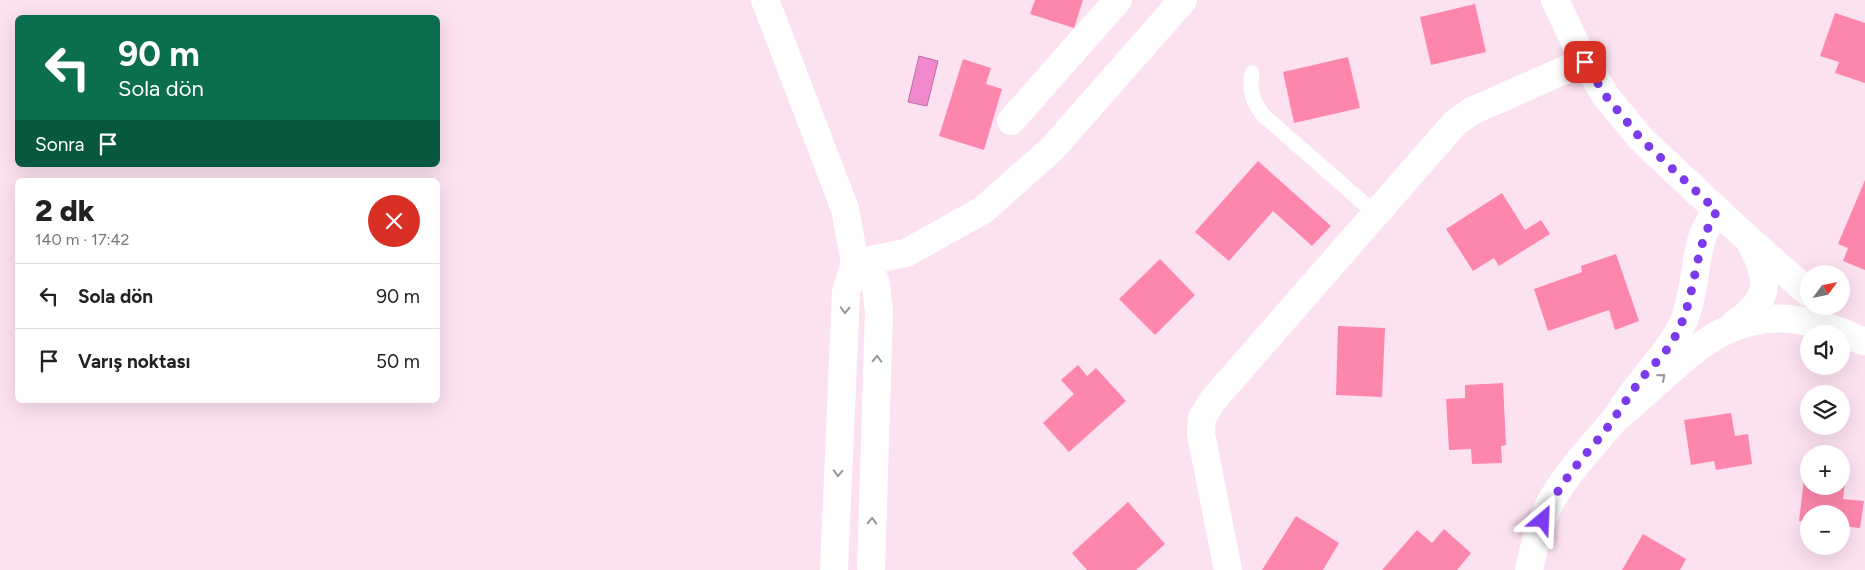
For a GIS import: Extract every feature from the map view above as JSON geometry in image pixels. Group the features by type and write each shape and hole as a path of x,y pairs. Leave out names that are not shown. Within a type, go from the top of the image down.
{"street":[{"path":"765,0 845,209 855,263 846,292 834,570"},
{"path":"1011,121 1118,0"},
{"path":"855,263 906,253 983,210 1052,148 1182,0"},
{"path":"1555,0 1585,62 1605,95 1641,139 1717,211 1800,285"},
{"path":"1228,570 1201,434 1202,418 1213,400 1455,123 1472,111 1585,62"},
{"path":"1617,417 1626,399 1670,346 1684,320 1694,288 1702,239 1717,211"},
{"path":"1529,570 1537,536 1550,504 1570,474 1617,417 1680,361 1756,308 1763,296 1764,282 1760,259 1749,240"},
{"path":"855,263 875,280 879,311 871,570"},
{"path":"1834,315 1864,342"},
{"path":"1727,328 1744,322 1766,319 1808,321 1864,342"}],"lane":[{"path":"1252,72 1251,95 1256,106 1375,213"}],"shaded area":[{"path":"919,56 938,61 927,106 908,102"}],"building":[{"path":"1035,0 1083,0 1074,28 1030,14"},
{"path":"1475,4 1486,52 1431,65 1420,17"},
{"path":"1835,13 1865,23 1865,83 1835,73 1839,62 1820,56"},
{"path":"1348,57 1360,108 1294,123 1283,72"},
{"path":"963,59 991,68 986,84 1002,89 984,150 939,136"},
{"path":"1258,161 1331,226 1312,246 1273,211 1229,261 1195,232"},
{"path":"1865,180 1865,270 1843,261 1848,248 1838,244"},
{"path":"1502,193 1525,230 1541,220 1550,234 1499,266 1494,258 1473,271 1446,229"},
{"path":"1616,254 1639,321 1615,330 1609,310 1548,331 1534,289 1582,272 1581,266"},
{"path":"1160,259 1195,295 1155,335 1119,299"},
{"path":"1338,326 1385,328 1382,397 1336,395"},
{"path":"1078,365 1087,376 1096,368 1126,401 1069,452 1043,423 1074,394 1061,380"},
{"path":"1503,383 1506,445 1501,446 1502,463 1472,464 1471,449 1449,450 1446,399 1465,398 1465,385"},
{"path":"1731,413 1735,436 1748,434 1752,464 1716,470 1714,461 1691,465 1684,420"},
{"path":"1802,495 1844,495 1843,499 1864,501 1860,528 1850,527 1850,505 1801,505"},
{"path":"1128,502 1165,544 1136,570 1087,570 1072,553"},
{"path":"1296,516 1339,543 1323,570 1262,570"},
{"path":"1444,529 1471,553 1457,570 1382,570 1417,530 1432,543"},
{"path":"1643,534 1686,559 1680,570 1622,570"}],"route":[{"path":"1543,520 1550,504 1570,474 1617,417 1626,399 1643,377 1670,346 1684,320 1694,288 1702,239 1706,228 1717,211 1641,139 1605,95 1585,62"}]}
